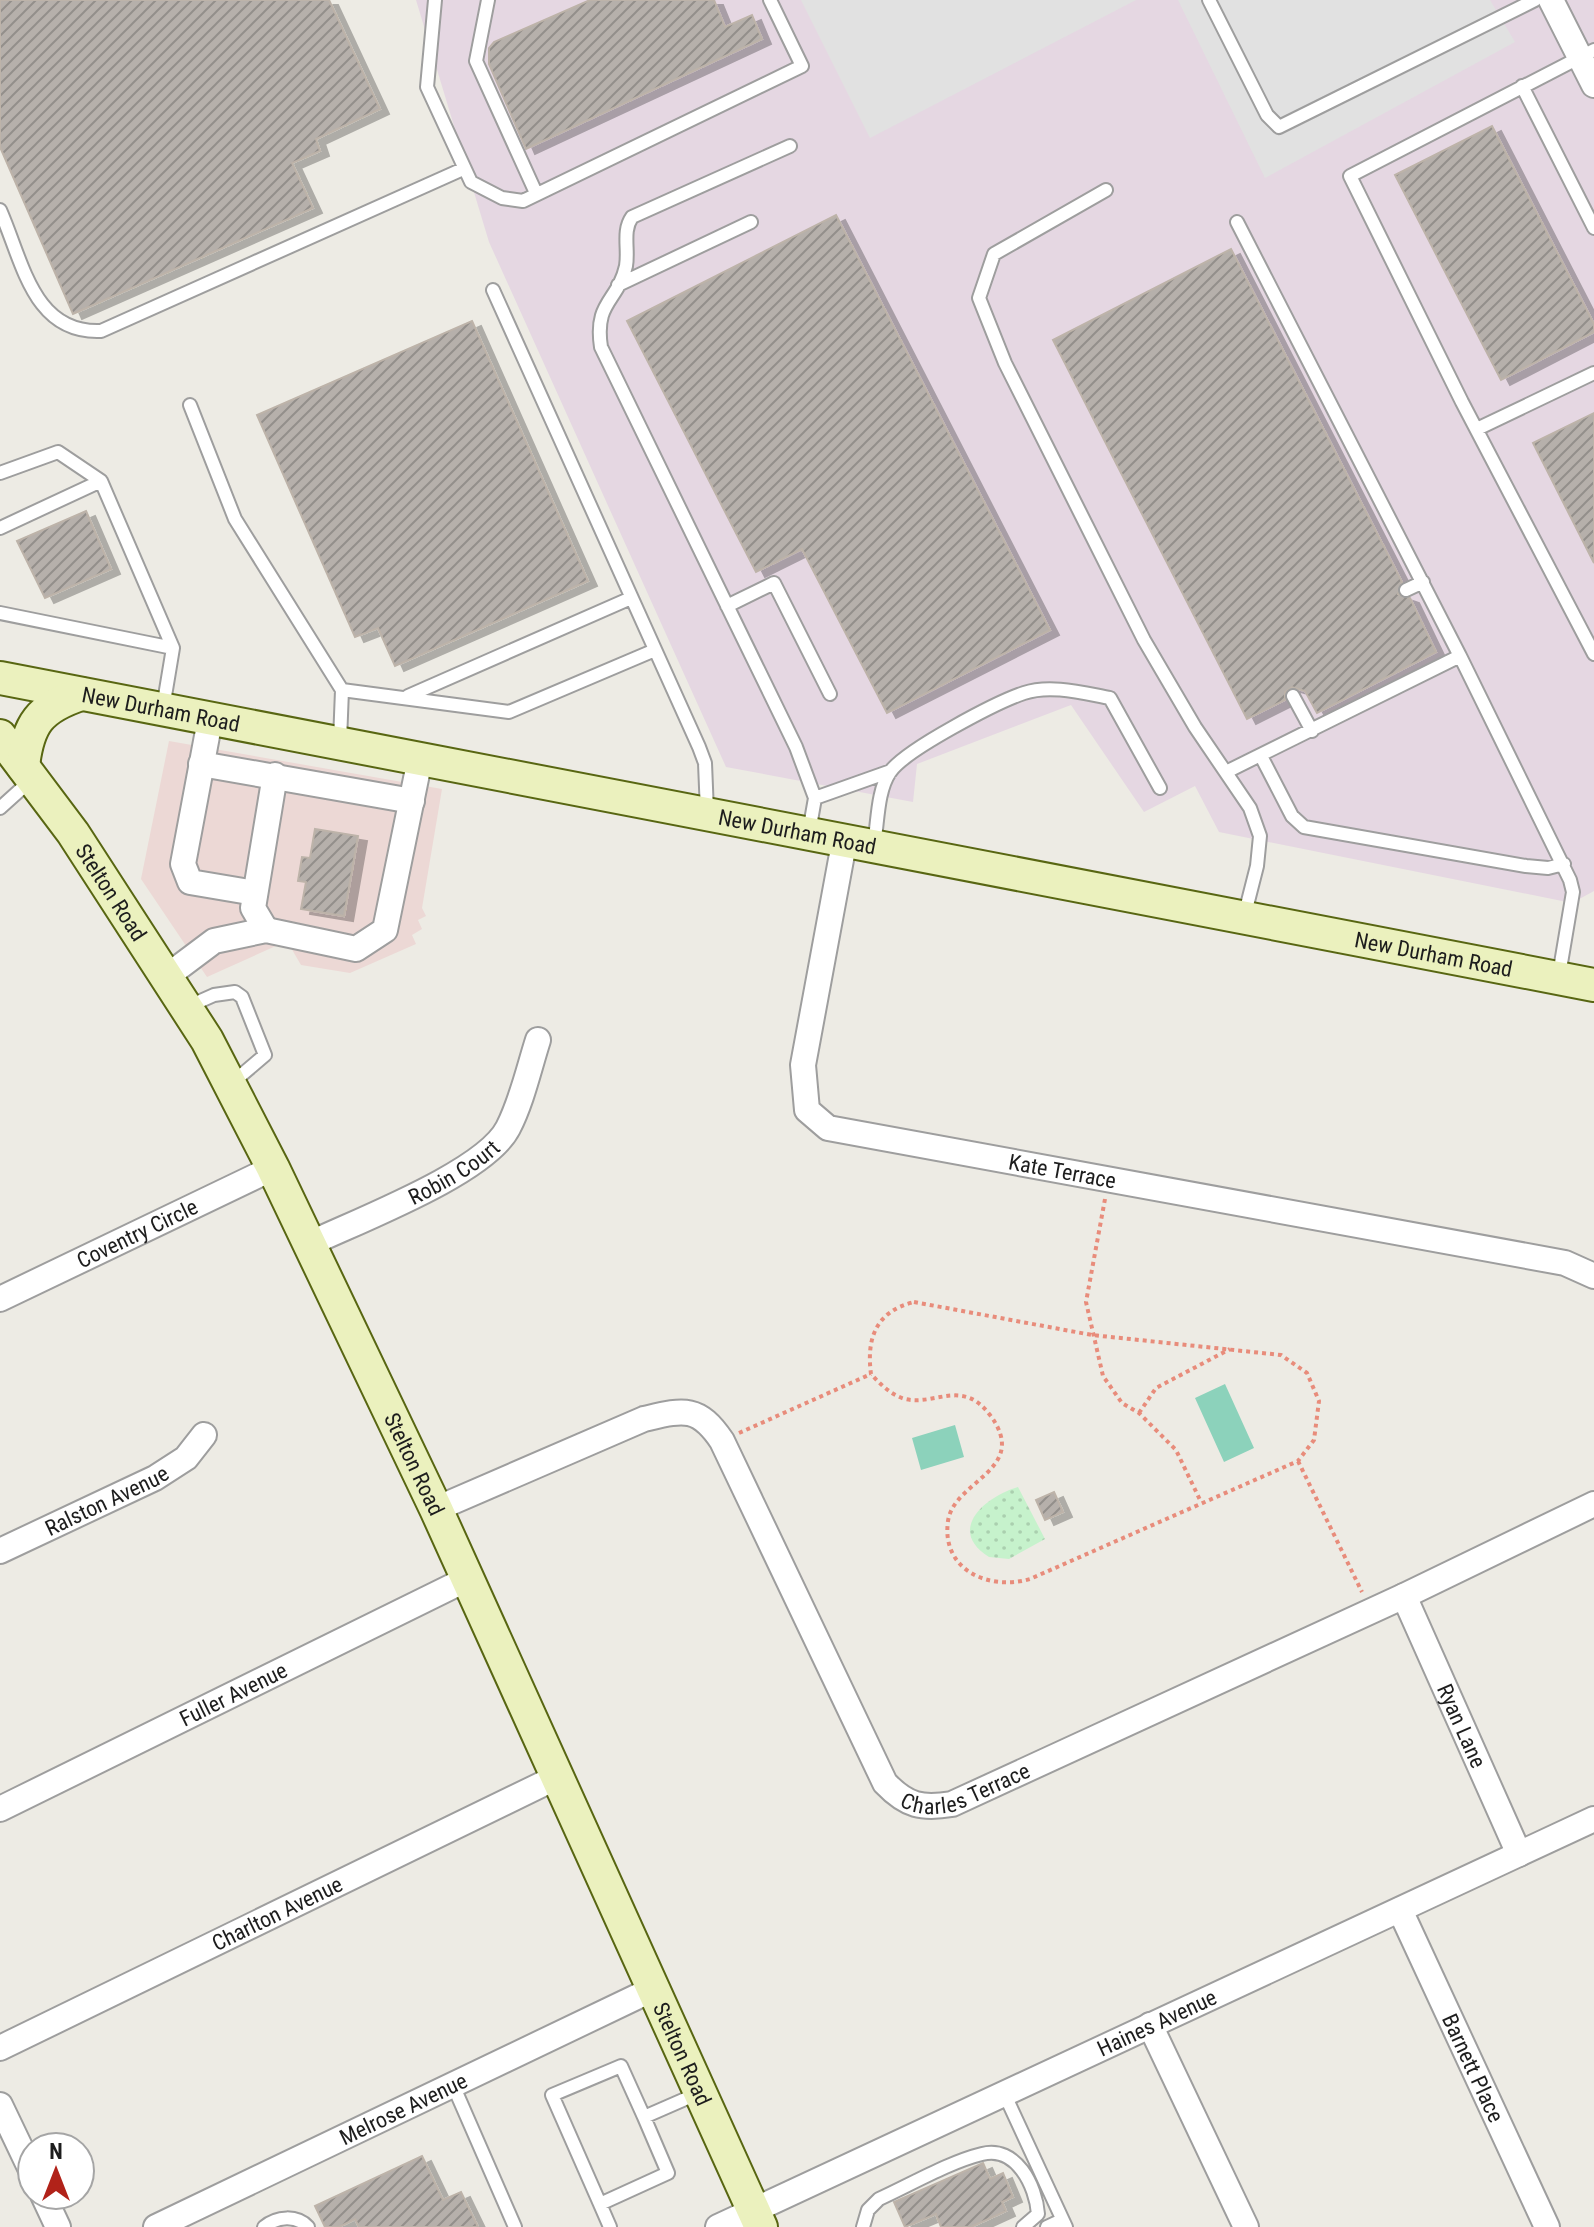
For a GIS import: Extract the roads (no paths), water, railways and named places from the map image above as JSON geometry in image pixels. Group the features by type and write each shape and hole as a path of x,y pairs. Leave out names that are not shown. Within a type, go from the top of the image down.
{"main road":[{"name":"New Durham Road","path":"0,678 859,841 1243,920 1594,985"},
{"path":"28,773 31,727 58,702 81,694"},
{"name":"Stelton Road","path":"0,736 73,833 186,1008 273,1168 307,1245 436,1509 465,1580 757,2218"}],"street":[{"path":"1551,0 1587,53 1594,85"},
{"path":"210,720 183,864 190,882 255,893"},
{"path":"166,977 214,941 266,930 356,949 385,930 420,759"},
{"path":"201,764 412,801"},
{"path":"266,930 253,908 275,775"},
{"name":"Kate Terrace","path":"859,841 803,1065 807,1110 828,1128 1565,1263 1594,1276"},
{"name":"Robin Court","path":"307,1245 480,1160 508,1128 538,1040"},
{"name":"Coventry Circle","path":"0,1299 273,1168"},
{"name":"Charles Terrace","path":"436,1509 644,1419 675,1412 697,1414 709,1421 722,1441 885,1783 903,1801 925,1808 952,1804 1404,1596 1594,1504"},
{"name":"Ralston Avenue","path":"0,1551 155,1478 186,1458 204,1435"},
{"name":"Fuller Avenue","path":"0,1809 465,1580"},
{"name":"Ryan Lane","path":"1404,1596 1519,1854"},
{"name":"Charlton Avenue","path":"0,2048 555,1778"},
{"name":"Haines Avenue","path":"718,2227 757,2218 1004,2093 1594,1819"},
{"name":"Barnett Place","path":"1400,1910 1547,2227"},
{"name":"Melrose Avenue","path":"156,2227 651,1990"},
{"path":"1150,2025 1246,2227"},
{"path":"0,2105 16,2138"}],"lane":[{"path":"435,0 427,87 471,182 502,198 523,201 802,66 770,0"},
{"path":"486,0 476,61 536,193"},
{"path":"1209,0 1267,115 1279,127 1535,0"},
{"path":"1587,53 1350,176 1594,654"},
{"path":"1522,86 1594,228"},
{"path":"790,146 632,217 627,231 626,266 618,285 602,308 598,328 601,347 796,747 815,798 809,832"},
{"path":"0,210 42,307 65,327 101,331 463,169"},
{"path":"1106,190 994,254 979,298 1005,363 1144,640 1195,727 1250,808 1260,836 1257,866 1243,920"},
{"path":"618,285 751,222"},
{"path":"1237,222 1564,864 1573,892 1559,979"},
{"path":"493,290 705,763 707,812"},
{"path":"1477,429 1594,373"},
{"path":"190,405 235,519 342,690 340,744"},
{"path":"0,473 58,452 101,481 173,648 163,711"},
{"path":"0,528 101,481"},
{"path":"1406,590 1423,582"},
{"path":"727,606 774,583 830,694"},
{"path":"408,696 631,598"},
{"path":"0,613 173,648"},
{"path":"342,690 408,696 509,712 655,650"},
{"path":"1226,772 1460,656"},
{"path":"815,798 891,771 922,745 1024,693 1076,691 1110,698 1160,788"},
{"path":"1293,696 1312,731"},
{"path":"1261,756 1292,816 1304,827 1526,866 1548,868 1564,864"},
{"path":"859,841 891,771"},
{"path":"0,808 28,773"},
{"path":"186,1008 214,995 235,992 242,997 265,1055 230,1085"},
{"path":"600,2204 668,2173 621,2066 552,2095 610,2227"},
{"path":"453,2085 515,2227"},
{"path":"644,2117 699,2093"},
{"path":"1004,2093 1064,2224 1047,2227"},
{"path":"863,2227 868,2210 879,2199 982,2153 992,2153 1018,2164 1037,2201 1038,2214 1023,2227"},
{"path":"264,2227 272,2220 292,2218 308,2227"}]}
